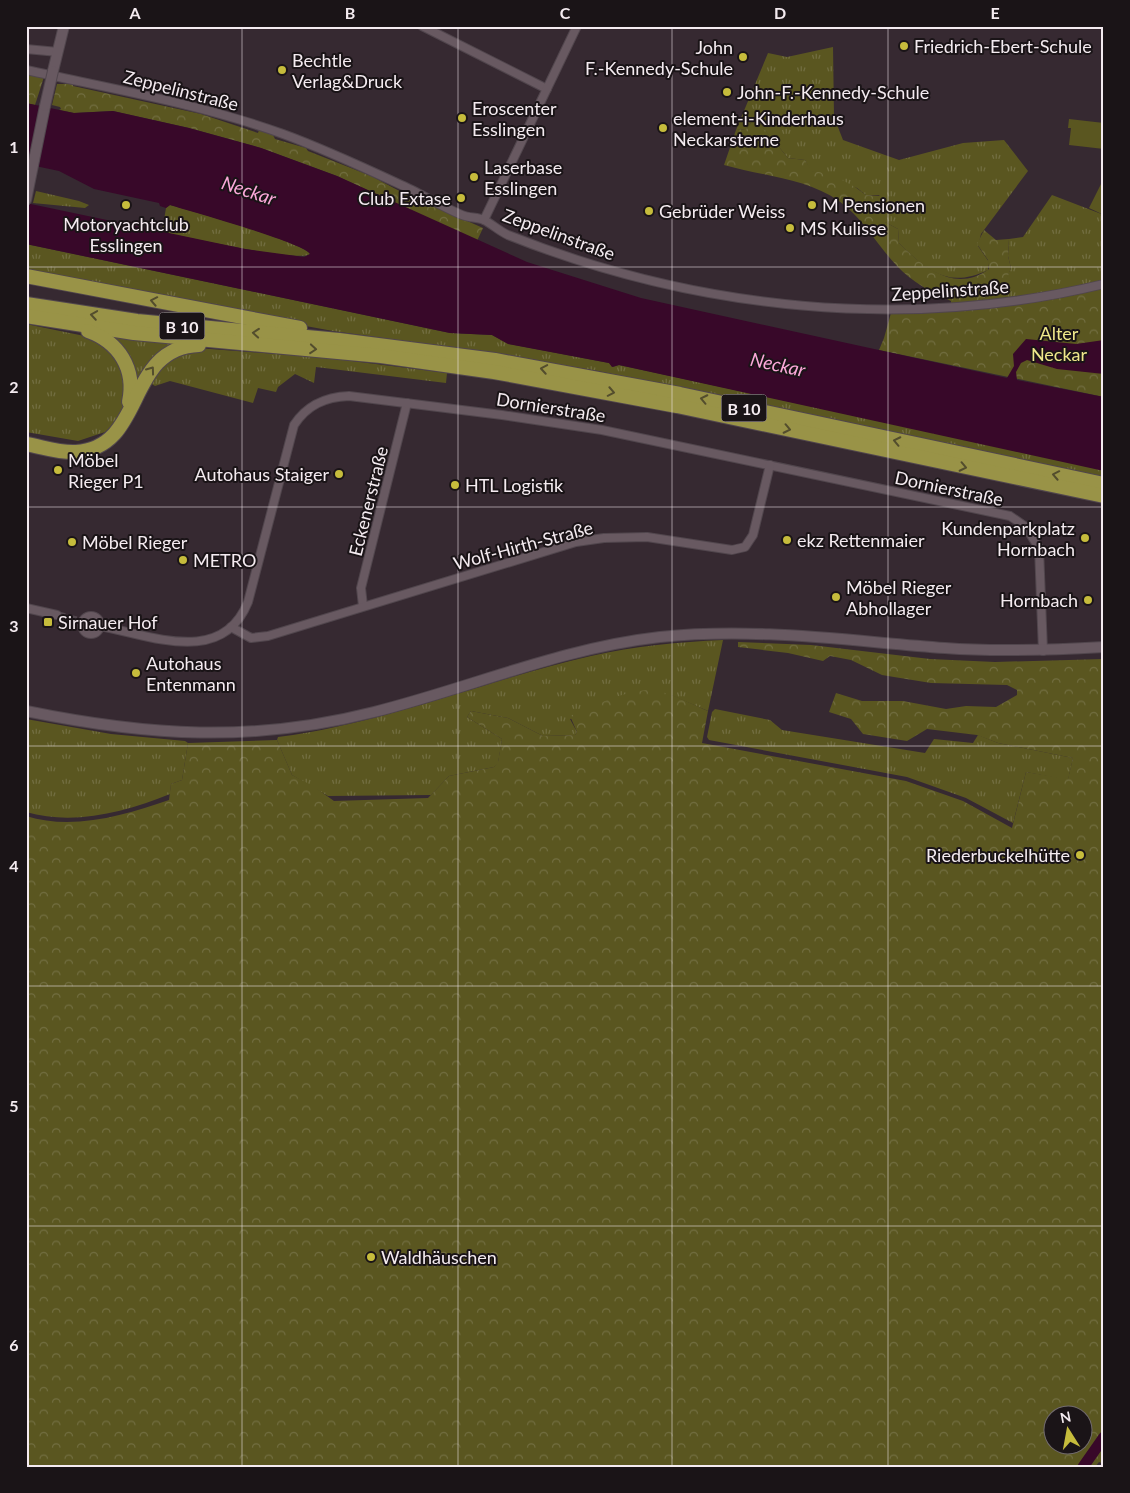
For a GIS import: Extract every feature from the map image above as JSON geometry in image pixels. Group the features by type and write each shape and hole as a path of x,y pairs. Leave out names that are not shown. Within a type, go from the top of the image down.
{"highway":[{"path":"26,276 298,328 339,340"},
{"name":"B 10","path":"26,304 137,321 339,340 477,358 611,380 1104,484"},
{"name":"B 10","path":"26,316 134,333 381,356 555,382 1104,496"},
{"path":"26,436 70,445 86,444 115,427 124,415 129,401 131,386 129,372 115,347 101,336 66,323"},
{"path":"26,444 68,452 84,451 99,445 110,439 123,423 146,376 162,357 186,346 230,342"}],"main road":[{"path":"26,200 64,26"},
{"path":"26,711 100,725 162,732 216,734 262,731 317,724 375,712 525,666 595,648 635,640 706,633 778,633 957,649 1043,651 1104,647"}],"street":[{"path":"422,26 547,89"},
{"path":"484,220 577,26"},
{"path":"26,48 58,52"},
{"name":"Zeppelinstraße","path":"26,70 196,108 270,129 341,157 465,216 484,220 506,234 575,259 635,277 704,293 800,307 869,310 949,307 1027,299 1104,284"},
{"name":"Dornierstraße","path":"100,626 165,640 190,643 217,637 232,627 240,618 248,602 290,437 300,417 316,404 342,397 407,403 589,427 1000,513 1018,521 1030,531 1039,548 1043,651"},
{"name":"Eckenerstraße","path":"363,606 361,588 407,403"},
{"name":"Wolf-Hirth-Straße","path":"232,627 249,638 266,637 363,606 584,541 647,537 726,550 741,549 748,545 753,535 770,465"},
{"path":"26,608 57,615"}],"green space":[{"path":"833,47 834,117 843,140 899,160 963,143 1004,140 1028,171 981,234 978,246 989,262 988,270 961,278 939,274 929,269 899,243 898,229 885,222 885,203 879,195 866,195 857,188 811,171 805,160 788,158 760,124 751,123 746,129 736,130 768,53 787,57"},
{"path":"26,73 44,77 35,105 26,103"},
{"path":"57,84 73,84 73,86 201,114 258,133 259,130 273,135 275,139 306,148 308,151 371,176 426,205 429,204 483,228 477,241 337,176 261,148 189,128 113,111 74,113 59,110 61,109 60,107 52,105"},
{"path":"1069,119 1104,123 1104,149 1069,145 1071,128 1068,128"},
{"path":"752,122 761,125 788,158 805,160 812,171 831,174 866,195 882,196 885,203 885,222 898,229 899,243 918,261 940,274 964,279 976,276 989,269 988,260 977,244 984,230 996,240 1009,239 1008,256 1011,268 1004,286 980,301 951,304 951,301 922,286 903,272 856,216 839,201 826,193 798,182 724,165 736,130 746,129"},
{"path":"1104,178 1104,215 1089,208"},
{"path":"36,191 89,205 85,208 33,203"},
{"path":"1052,195 1104,215 1104,281 1034,294 980,301 1002,288 1011,268 1008,256 1009,239 1023,237"},
{"path":"170,205 289,242 310,254 302,256 264,252 162,232 166,208"},
{"path":"26,244 450,333 492,335 509,344 609,363 613,367 619,365 1088,466 1104,471 1104,477 598,371 496,354 333,331 197,306 30,271 26,269"},
{"name":"Alter Neckar","path":"1104,287 1104,397 879,350 891,313 988,307"},
{"path":"26,324 99,339 125,368 126,404 114,424 105,432 78,441 26,432"},
{"path":"108,336 179,344 135,395"},
{"path":"197,348 328,358 447,373 446,383 316,367 314,383 295,374 278,387 276,392 258,388 253,403 170,381 155,386 147,381 160,363"},
{"path":"723,640 708,711 671,695 570,719 577,732 575,735 543,736 508,718 471,711 467,717 502,739 498,763 494,767 449,776 431,795 328,796 292,775 277,740 278,737 358,722 397,712 591,656 657,645"},
{"path":"738,642 811,645 930,659 995,662 1104,659 1104,1464 1099,1462 1095,1467 26,1467 26,816 62,822 99,819 117,816 169,800 171,784 182,780 188,743 277,740 292,775 313,786 334,801 428,798 449,776 494,767 498,762 502,739 467,717 471,711 508,718 543,736 575,735 577,732 570,716 617,696 647,690 670,694 708,711 702,743 906,781 963,801 1012,828 1026,772 1068,779 1073,758 998,743 977,735 927,729 907,741 863,734 851,719 829,712 836,693 862,701 903,701 946,709 966,706 996,707 1017,695 1017,690 1007,685 931,683 882,675 851,660 830,656 823,661 788,653 738,647"},
{"path":"715,709 770,720 782,730 925,753 934,739 973,743 978,735 998,743 1073,758 1068,780 1026,772 1013,823 966,798 907,777 709,740 707,737 712,712"},
{"path":"26,719 111,734 185,741 188,743 182,780 171,784 170,794 153,801 99,815 62,818 26,812"}],"water":[{"name":"Neckar","path":"26,103 74,113 113,111 189,128 261,148 337,176 527,262 641,298 1007,378 1014,366 1013,354 1026,339 1076,344 1104,340 1104,374 1057,369 1027,360 1021,363 1016,372 1017,380 1104,397 1104,471 619,365 612,367 609,363 508,344 492,335 450,333 26,244 26,203 245,249 304,257 310,254 289,243 245,228 170,205 166,208 160,206 159,203 94,189 59,171 26,164"}],"waterway":[{"path":"1083,1467 1104,1437"}],"tunnel":[{"path":"57,615 82,622"}],"place":[{"name":"Friedrich-Ebert-Schule","path":"904,46"},
{"name":"John F.-Kennedy-Schule","path":"743,57"},
{"name":"Bechtle Verlag&Druck","path":"282,70"},
{"name":"John-F.-Kennedy-Schule","path":"727,92"},
{"name":"Eroscenter Esslingen","path":"462,118"},
{"name":"element-i-Kinderhaus Neckarsterne","path":"663,128"},
{"name":"Laserbase Esslingen","path":"474,177"},
{"name":"Club Extase","path":"461,198"},
{"name":"Motoryachtclub Esslingen","path":"126,205"},
{"name":"M Pensionen","path":"812,205"},
{"name":"Gebrüder Weiss","path":"649,211"},
{"name":"MS Kulisse","path":"790,228"},
{"name":"Möbel Rieger P1","path":"58,470"},
{"name":"Autohaus Staiger","path":"339,474"},
{"name":"HTL Logistik","path":"455,485"},
{"name":"Kundenparkplatz Hornbach","path":"1085,538"},
{"name":"ekz Rettenmaier","path":"787,540"},
{"name":"Möbel Rieger","path":"72,542"},
{"name":"METRO","path":"183,560"},
{"name":"Möbel Rieger Abhollager","path":"836,597"},
{"name":"Hornbach","path":"1088,600"},
{"name":"Sirnauer Hof","path":"48,622"},
{"name":"Autohaus Entenmann","path":"136,673"},
{"name":"Riederbuckelhütte","path":"1080,855"},
{"name":"Waldhäuschen","path":"371,1257"}]}
